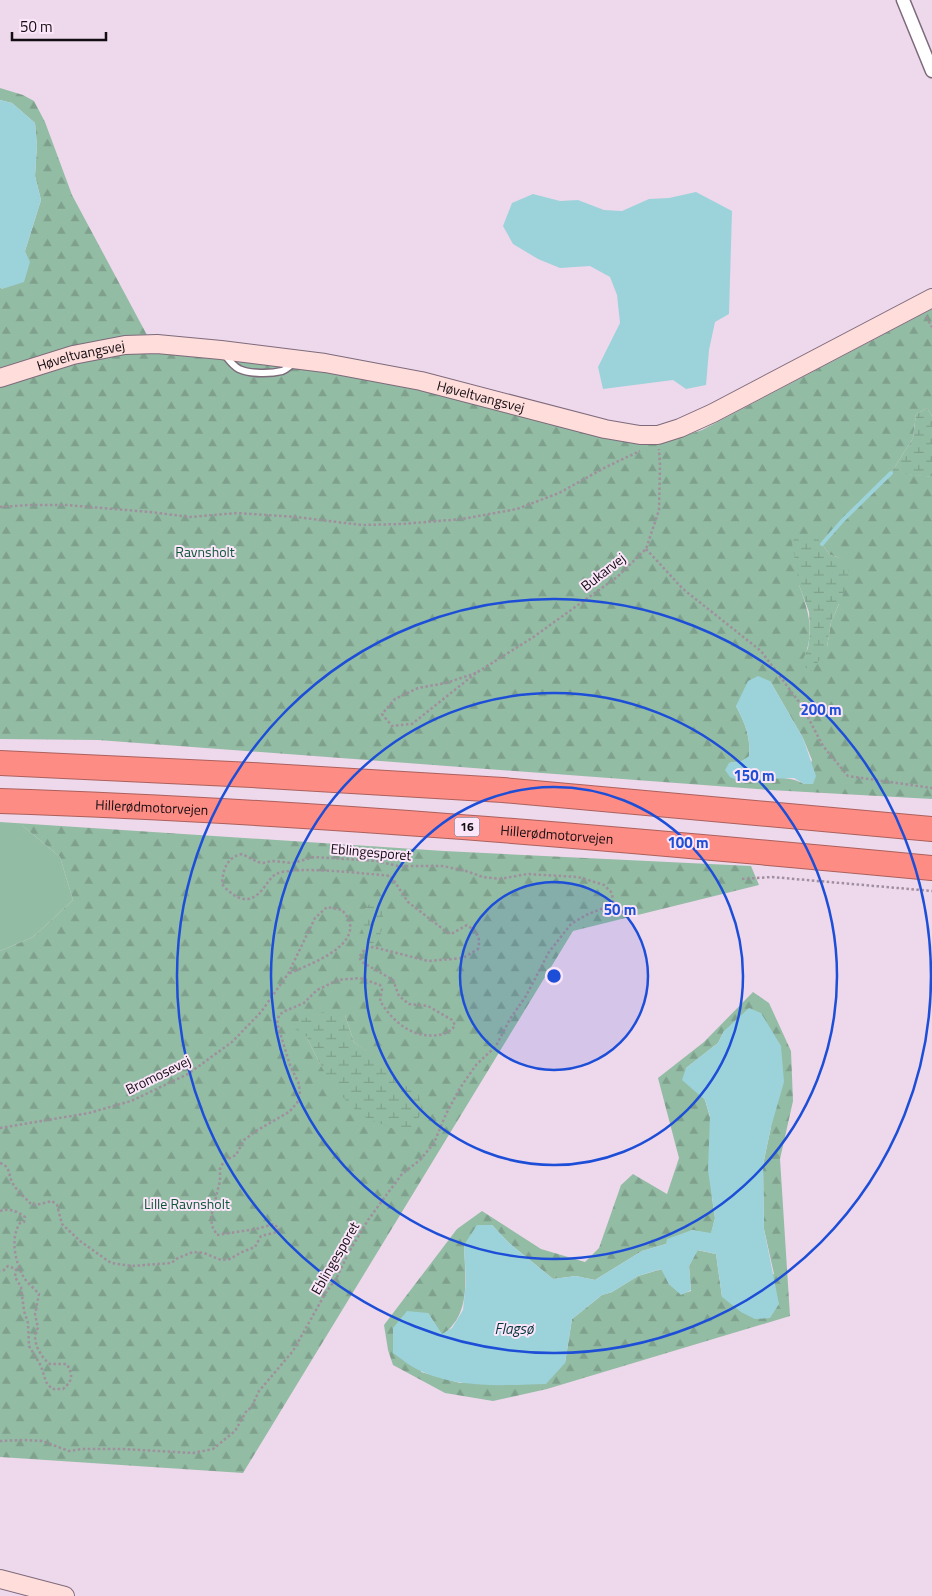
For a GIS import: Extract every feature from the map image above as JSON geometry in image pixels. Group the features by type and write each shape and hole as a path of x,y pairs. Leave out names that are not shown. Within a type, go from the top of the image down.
{"highway":[{"path":"0,763 503,790 932,829"},
{"name":"Hillerødmotorvejen","path":"0,801 253,813 498,829 705,846 932,868"}],"street":[{"path":"903,0 932,71"},
{"name":"Høveltvangsvej","path":"0,378 73,355 125,345 157,344 299,360 421,381 605,429 640,435 658,435 680,428 713,413 932,298"},
{"path":"0,1579 65,1596"}],"path":[{"name":"Bukarvej","path":"476,673 446,683 418,688 395,699 382,714 392,726 412,724 476,673 532,638 617,577 646,549 659,510 660,465 658,435"},
{"path":"0,507 66,505 190,517 237,513 296,517 362,525 462,519 518,509 559,493 641,450"},
{"path":"646,549 682,588 761,651 802,706 823,746 848,776 932,788"},
{"name":"Eblingesporet","path":"0,1163 6,1165 12,1182 31,1204 36,1205 52,1201 57,1205 62,1224 80,1241 111,1263 132,1266 171,1263 193,1252 204,1253 221,1260 230,1259 255,1247 261,1236 277,1232 279,1229 274,1224 217,1235 212,1226 211,1217 220,1181 220,1169 224,1161 236,1155 244,1140 289,1112 297,1103 300,1094 300,1084 290,1065 277,1023 279,1015 285,1010 304,1003 312,993 327,985 343,979 360,978 380,986 382,989 380,1001 393,1018 410,1032 429,1036 445,1033 453,1029 455,1025 452,1020 428,1006 409,1004 399,996 393,980 362,962 359,957 365,948 373,948 428,961 463,958 478,949 480,941 476,932 467,924 453,933 448,933 408,902 391,876 310,870 284,872 275,875 261,891 250,898 238,897 222,884 228,860 234,856 242,854 264,863 272,861 293,863 314,857 377,861 398,866 443,866 466,871 483,878 509,879 523,874 573,876 604,885 612,893 613,902 611,905 586,915 571,924 548,952 526,996 510,1019 496,1046 476,1066 460,1088 446,1114 434,1143 420,1160 402,1174 368,1220 349,1252 338,1277 325,1294 293,1350 259,1391 251,1408 247,1410 230,1436 213,1449 193,1453 132,1449 82,1449 69,1451 42,1441 0,1441"},
{"path":"742,879 772,877 932,891"},
{"name":"Bromosevej","path":"0,1128 89,1113 131,1101 188,1074 232,1042 261,1012 288,974 315,918 327,907 342,910 349,920 350,932 340,948 320,960 288,974"},
{"path":"0,1211 12,1210 25,1217 24,1222 20,1223 16,1230 14,1240 23,1277 39,1294 35,1314 38,1328 35,1331 35,1338 39,1353 45,1361 50,1364 67,1364 72,1374 71,1382 63,1389 52,1389 46,1382 41,1366 29,1346 29,1328 24,1311 21,1287 16,1277 16,1269 8,1266 0,1271"}],"green space":[{"name":"Ravnsholt","path":"0,88 23,95 34,101 45,122 72,195 155,350 329,369 660,444 702,430 932,309 932,416 927,408 916,414 913,438 891,473 932,476 932,799 770,790 98,740 0,739 0,287 2,289 25,251 41,200 35,176 37,146 35,123 12,103 0,100","holes":["822,544 830,555 841,558 839,604 831,622 827,647 802,664 809,643 810,624 799,585","770,681 803,738 812,760 804,784 782,778 742,782 729,763 742,761 749,757 747,730 736,706"]},
{"path":"927,408 932,416 932,476 891,473 913,438 916,414"},
{"path":"796,536 812,536 822,544 830,555 841,558 849,563 848,583 831,622 827,647 812,672 801,664 808,648 810,633 809,612 799,585 792,543"},
{"name":"Lille Ravnsholt","path":"0,822 444,851 751,866 759,885 573,931 243,1473 0,1457 0,951 33,937 73,900 60,857 23,826 0,826","holes":["345,1015 354,1042 375,1058 321,1066 306,1036"]},
{"path":"0,826 23,826 60,857 73,900 33,937 0,951"},
{"path":"373,900 381,903 383,922 378,941 371,952 362,929 361,913"},
{"path":"753,992 769,1003 791,1051 793,1101 780,1159 790,1316 547,1389 493,1401 445,1393 393,1365 388,1350 384,1325 457,1229 482,1211 541,1249 585,1262 599,1248 621,1185 633,1174 667,1194 679,1158 658,1078 704,1042","holes":["724,1031 771,1127 763,1165 764,1229 774,1274 722,1297 716,1254 697,1250 689,1266 691,1291 681,1294 669,1284 662,1269 638,1276 612,1292 602,1295 572,1319 565,1363 460,1383 421,1372 428,1313 442,1335 452,1326 458,1317 465,1294 464,1245 492,1225 509,1243 553,1279 576,1276 595,1280 642,1251 666,1244 692,1230 711,1234 715,1218 712,1198 710,1117 705,1100 686,1068 718,1043"]},
{"path":"324,1012 345,1015 354,1042 402,1076 419,1094 422,1113 411,1128 396,1130 360,1115 334,1088 306,1036 295,1029 299,1020"}],"water":[{"path":"0,100 12,103 35,123 37,146 35,176 41,200 25,251 30,262 24,282 2,289 0,287"},
{"path":"696,192 732,211 729,314 715,322 709,350 706,385 686,389 673,380 603,389 598,367 620,323 617,295 610,277 590,266 560,268 538,259 513,244 503,226 512,203 533,194 560,201 578,200 604,210 622,211 649,199 669,198"},
{"path":"758,676 770,681 803,738 816,776 813,784 804,784 794,778 742,782 730,777 725,770 729,763 742,761 749,756 747,730 736,706 748,681"},
{"name":"Flagsø","path":"749,1008 761,1013 781,1046 784,1082 771,1127 763,1165 764,1229 779,1304 770,1318 755,1319 741,1312 722,1297 716,1254 698,1250 689,1266 691,1290 681,1295 669,1284 661,1269 638,1276 612,1292 602,1295 572,1319 565,1363 546,1384 484,1385 453,1381 419,1370 393,1353 393,1328 407,1311 428,1313 442,1334 452,1328 463,1310 466,1282 464,1245 477,1225 492,1225 509,1243 553,1279 576,1276 595,1280 642,1251 666,1244 667,1239 692,1230 711,1233 715,1218 708,1170 710,1116 705,1100 682,1080 686,1068 718,1043 724,1031"}],"waterway":[{"path":"822,544 843,520 891,473"}]}
